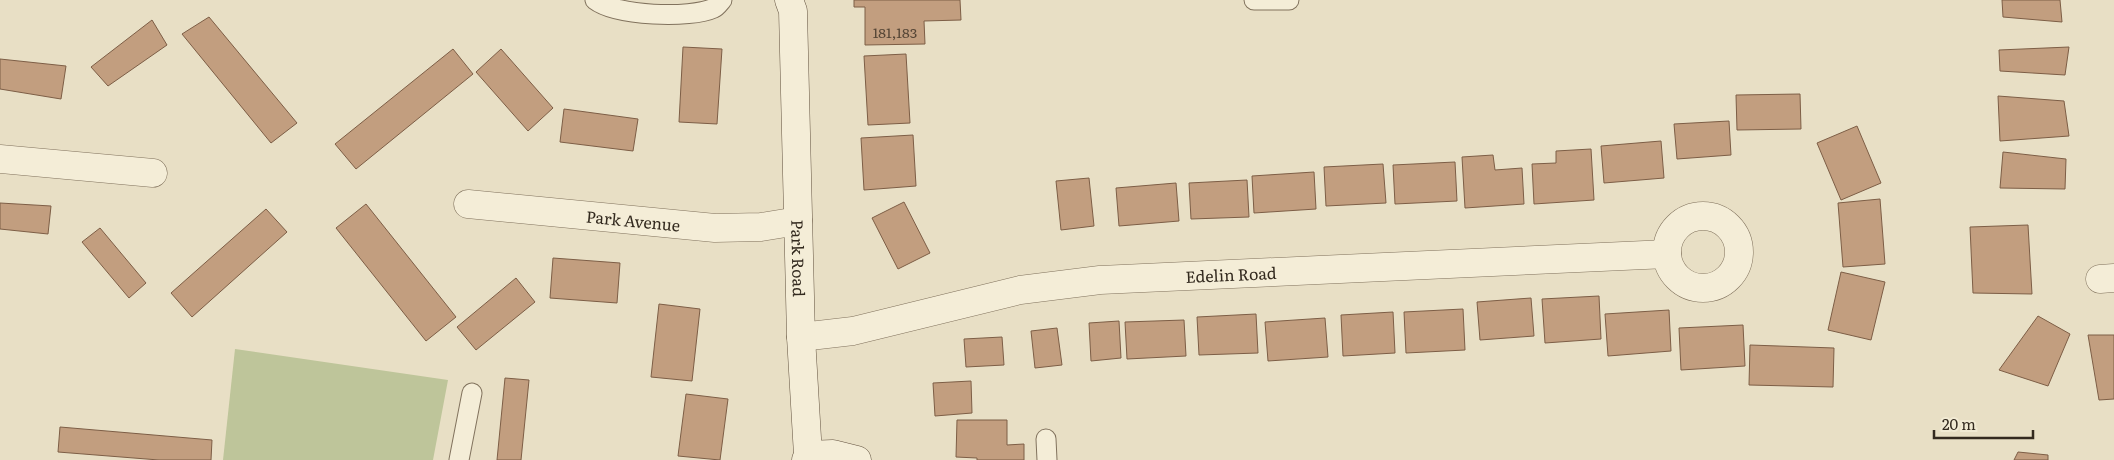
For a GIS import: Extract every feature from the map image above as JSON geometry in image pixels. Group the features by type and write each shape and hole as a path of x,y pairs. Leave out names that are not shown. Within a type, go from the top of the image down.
{"street":[{"name":"Park Road","path":"793,4 801,337 807,458 833,454 857,460"},
{"path":"0,159 153,173"},
{"name":"Park Avenue","path":"468,204 715,228 761,226 798,221"},
{"name":"Edelin Road","path":"801,337 853,331 1020,290 1100,280 1667,254"}],"lane":[{"path":"595,0 604,6 648,14 682,14 715,8 722,0"},
{"path":"1254,0 1284,0"},
{"path":"459,460 472,393"},
{"path":"1046,439 1047,460"}],"green space":[{"path":"235,349 448,380 433,460 223,460"}],"building":[{"path":"854,0 960,0 961,20 924,21 925,44 865,45 865,7 854,7"},
{"path":"2002,0 2060,0 2062,22 2003,17"},
{"path":"209,17 297,123 271,143 182,34"},
{"path":"152,20 167,45 108,86 91,67"},
{"path":"683,47 722,49 717,124 679,122"},
{"path":"2069,47 2065,75 2000,71 1999,50"},
{"path":"453,49 473,74 356,169 335,144"},
{"path":"501,49 553,108 528,131 476,72"},
{"path":"906,54 910,123 868,125 864,56"},
{"path":"0,59 66,66 61,99 0,89"},
{"path":"1800,94 1801,129 1737,130 1736,95"},
{"path":"1998,96 2064,101 2069,136 2000,141"},
{"path":"564,109 638,119 633,151 560,142"},
{"path":"1729,121 1731,155 1677,159 1674,124"},
{"path":"1857,126 1881,183 1841,200 1817,143"},
{"path":"913,135 916,186 864,190 861,138"},
{"path":"1661,141 1664,178 1604,183 1601,146"},
{"path":"1591,149 1594,200 1534,204 1532,164 1556,163 1556,151"},
{"path":"2003,152 2066,159 2065,189 2000,188"},
{"path":"1493,155 1495,170 1522,168 1524,204 1465,208 1462,157"},
{"path":"1455,162 1457,201 1395,204 1393,165"},
{"path":"1383,164 1386,203 1326,206 1324,167"},
{"path":"1314,172 1316,209 1254,213 1252,176"},
{"path":"1089,178 1094,226 1061,230 1056,181"},
{"path":"1247,180 1249,217 1191,219 1189,183"},
{"path":"1176,183 1179,221 1119,226 1116,188"},
{"path":"1880,199 1885,264 1843,267 1838,203"},
{"path":"904,202 930,253 898,269 872,218"},
{"path":"0,203 51,206 48,234 0,229"},
{"path":"366,204 456,317 426,341 336,228"},
{"path":"266,209 287,232 192,317 171,293"},
{"path":"2028,225 2032,294 1973,293 1970,227"},
{"path":"100,228 146,283 129,298 82,242"},
{"path":"553,258 620,263 617,303 550,298"},
{"path":"1841,272 1885,282 1871,340 1828,330"},
{"path":"516,278 535,302 476,350 457,327"},
{"path":"1599,296 1601,339 1545,343 1542,299"},
{"path":"1531,298 1534,336 1480,340 1477,302"},
{"path":"659,304 700,309 692,381 651,377"},
{"path":"1463,309 1465,350 1406,353 1404,312"},
{"path":"1669,310 1671,351 1608,356 1605,314"},
{"path":"1393,312 1395,353 1343,356 1341,315"},
{"path":"1256,314 1258,353 1199,355 1197,317"},
{"path":"2038,316 2070,334 2048,386 1999,370"},
{"path":"1325,318 1328,357 1268,361 1265,322"},
{"path":"1184,320 1186,356 1127,359 1125,322"},
{"path":"1119,321 1121,358 1091,361 1089,323"},
{"path":"1743,325 1745,366 1681,370 1679,328"},
{"path":"1057,328 1062,365 1035,368 1031,331"},
{"path":"2088,335 2114,335 2114,399 2099,400"},
{"path":"1002,337 1004,365 966,367 964,339"},
{"path":"1750,345 1834,348 1833,387 1749,385"},
{"path":"505,378 529,380 521,460 497,460"},
{"path":"971,381 972,413 935,416 933,383"},
{"path":"686,394 728,399 720,460 678,456"},
{"path":"957,420 1007,420 1007,445 1024,444 1024,460 977,460 977,458 956,457"},
{"path":"60,427 212,440 211,460 159,460 58,452"},
{"path":"2018,452 2048,455 2048,460 2014,460"}]}
